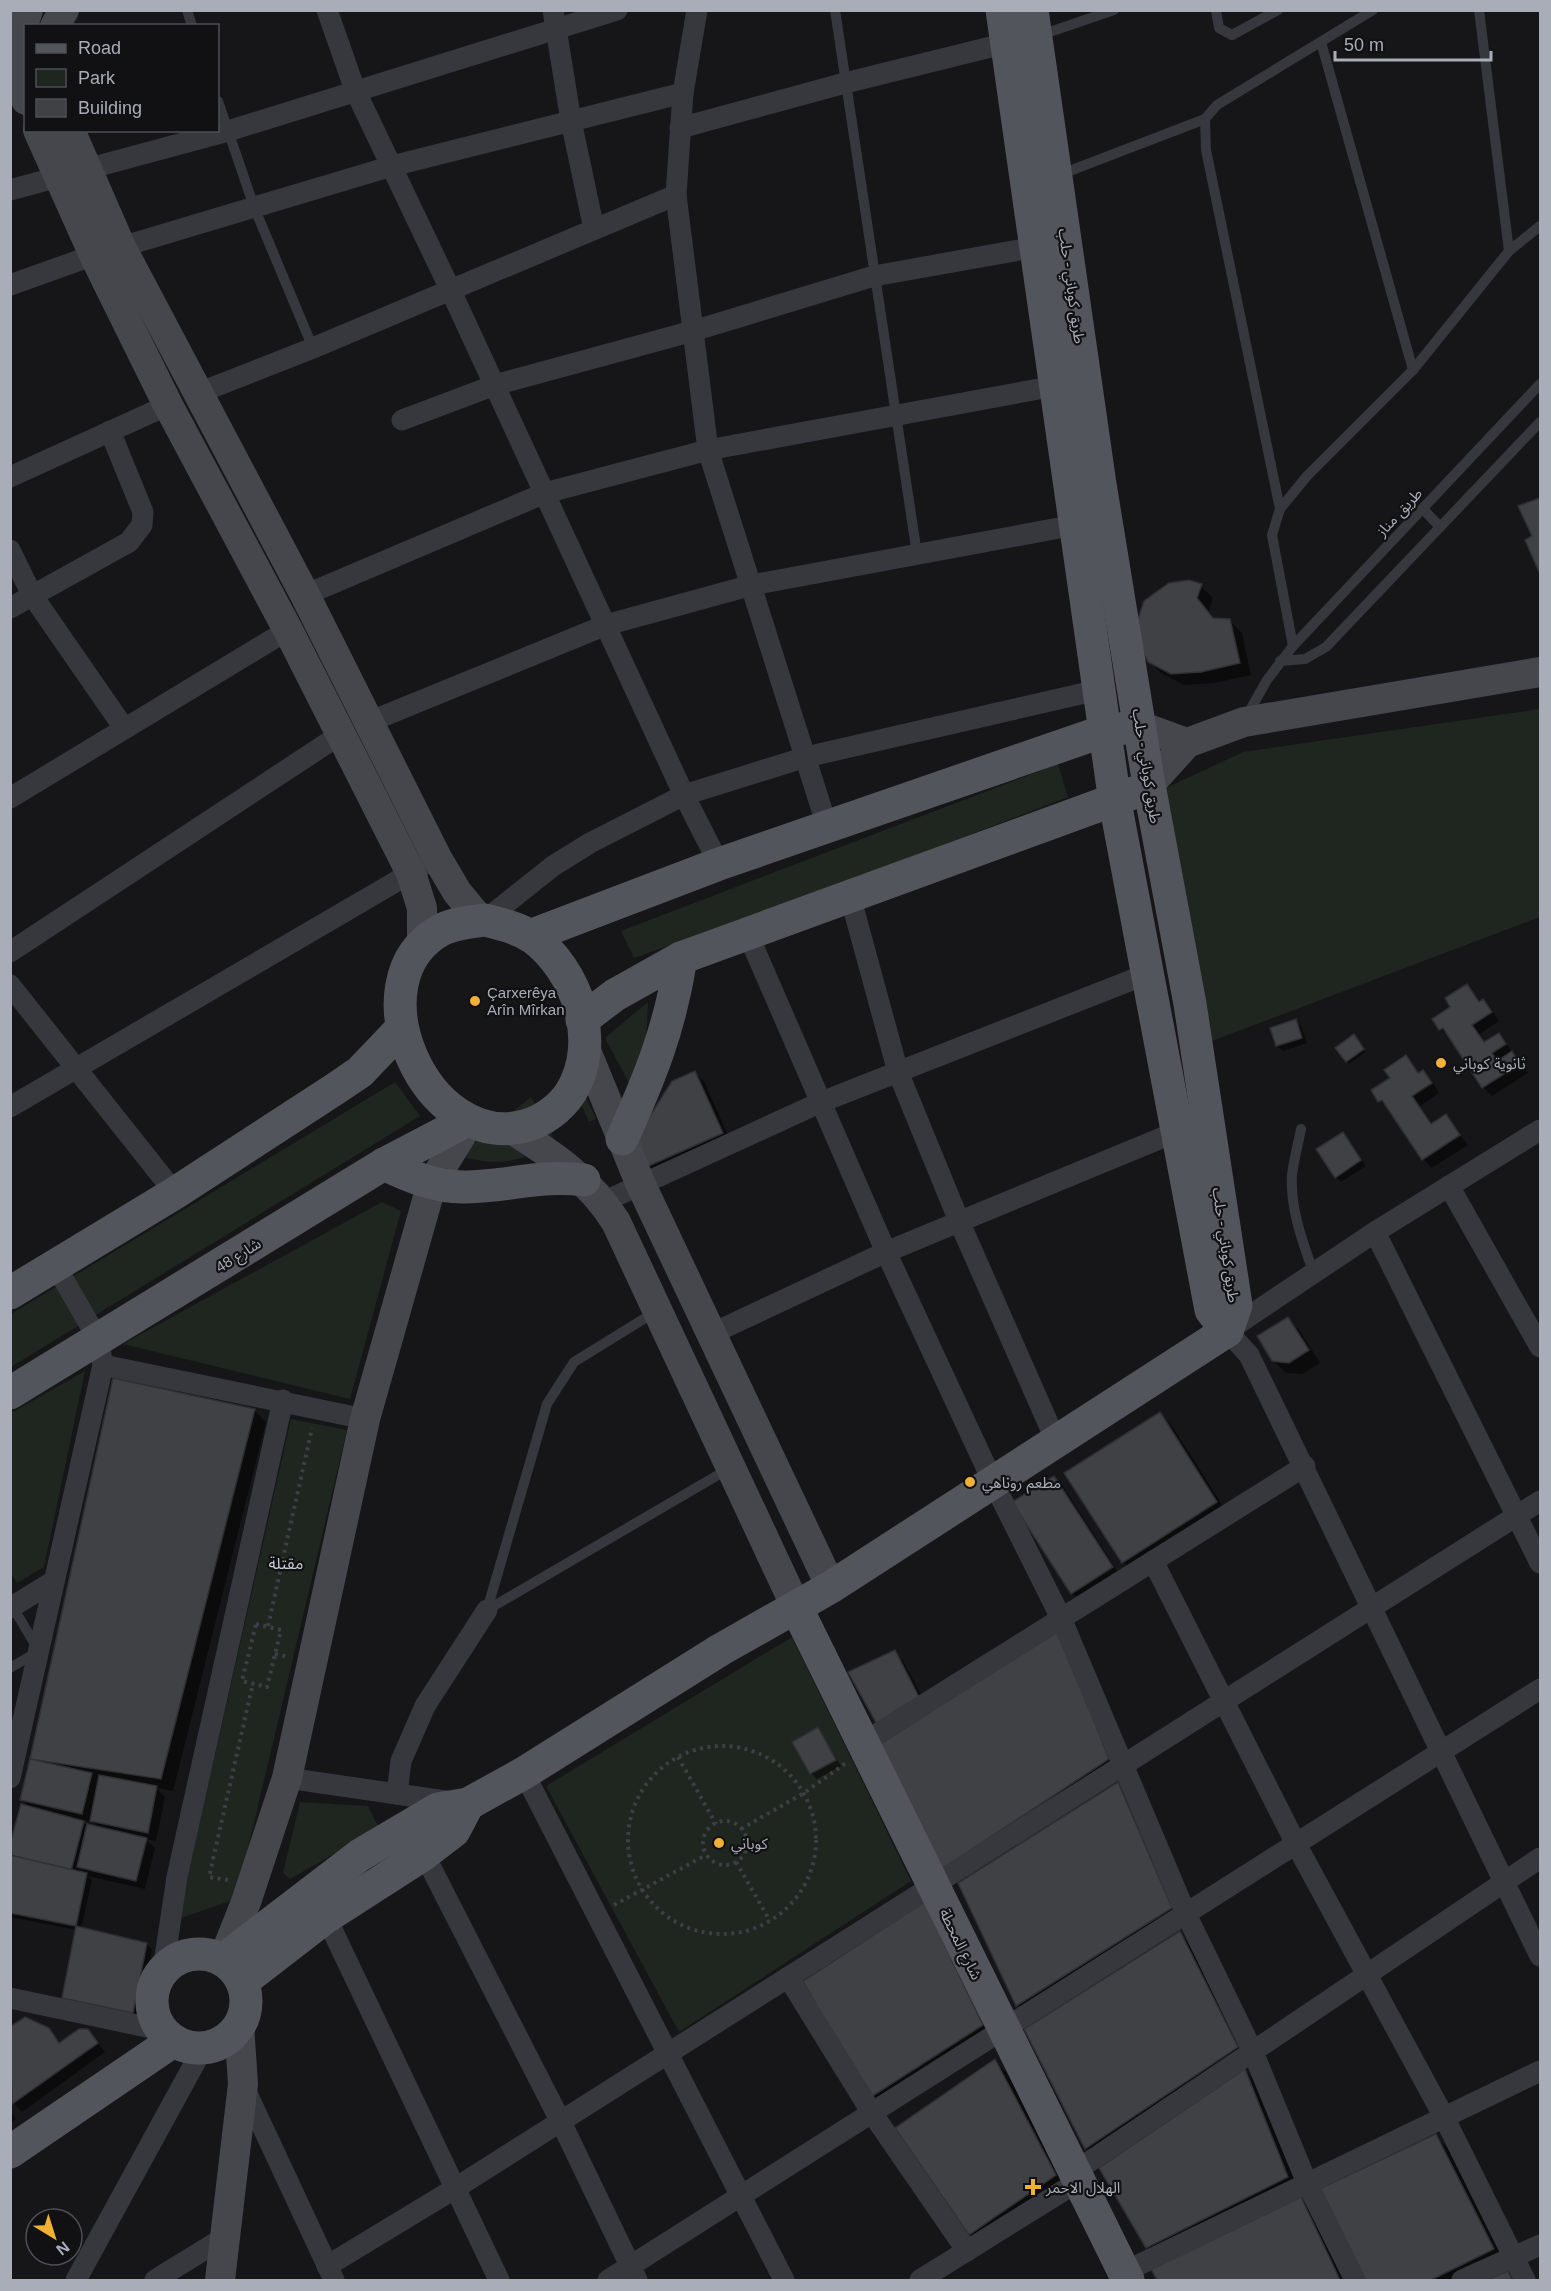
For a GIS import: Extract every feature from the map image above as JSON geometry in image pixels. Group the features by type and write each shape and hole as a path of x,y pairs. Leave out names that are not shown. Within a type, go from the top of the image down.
{"main road":[{"name":"طريق كوباني - حلب","path":"1002,10 1025,30 1056,176 1100,484 1149,785 1190,1004 1236,1305 1227,1331"},
{"name":"طريق كوباني - حلب","path":"1025,30 1036,247 1115,802 1211,1310 1227,1331"},
{"path":"530,936 719,864 827,826 1104,731 1140,726"},
{"path":"583,1033 615,995 681,958 747,932 1115,802 1149,785"},
{"path":"483,920 507,926 530,936 550,953 566,972 577,995 583,1033 580,1069 571,1092 556,1110 536,1123 511,1129 490,1127 469,1120 448,1107 432,1091 409,1051 402,1028 400,1006 402,984 409,963 422,944 440,930 462,922 483,920"},
{"path":"622,1139 660,1052 673,1005 681,958"},
{"path":"10,1293 175,1192 360,1072 402,1028"},
{"name":"48 شارع","path":"10,1393 101,1352 384,1164 469,1120"},
{"path":"384,1164 407,1176 432,1183 461,1187 542,1178 594,1191"},
{"path":"232,1971 360,1855 438,1809 468,1804 524,1773 831,1587 1227,1331"},
{"name":"شارع المحطة","path":"796,1607 861,1744 1126,2276"},
{"path":"232,1971 326,1917 424,1854 454,1831 468,1804"},
{"path":"10,2152 179,2039 224,2040 239,2025 245,2011 246,1996 232,1971 208,1954 191,1954 176,1959 163,1970 155,1984 151,2000 154,2016 179,2039"}],"street":[{"path":"55,24 64,10"},
{"path":"327,10 355,90 495,385 684,795 719,864"},
{"path":"87,170 228,131 355,90 554,19 617,10"},
{"path":"697,10 683,93 676,195 708,450 827,826"},
{"path":"554,19 594,229"},
{"path":"680,128 1025,30"},
{"path":"18,87 22,50"},
{"path":"10,285 108,251 392,166 683,93"},
{"path":"39,132 58,177 108,251 196,394 304,595 437,858 457,892 483,920 562,860 590,843 684,795 806,757 1098,690"},
{"path":"71,132 87,170 108,251 168,405 288,630 411,873 422,908 422,944"},
{"path":"10,190 58,177"},
{"path":"196,394 313,348 676,195"},
{"path":"402,420 495,385 693,331 874,276 1036,247"},
{"path":"304,595 544,493 708,450 1055,386"},
{"path":"10,477 168,405"},
{"path":"10,608 129,542 142,525 143,512 110,431"},
{"path":"369,722 606,625 752,585 1075,525"},
{"path":"10,550 32,595 124,728"},
{"path":"10,798 288,630"},
{"path":"1149,785 1187,743 1244,722 1540,672"},
{"path":"1140,726 1187,743"},
{"path":"10,952 341,734"},
{"path":"10,1107 437,858"},
{"path":"850,896 898,1072 959,1221 1056,1441"},
{"path":"747,932 886,1252 993,1482 1061,1618 1186,1914 1253,2052 1307,2183 1355,2280"},
{"path":"594,1191 641,1185 819,1102 1147,974"},
{"path":"10,985 78,1067 175,1192"},
{"path":"583,1033 641,1185 831,1587"},
{"path":"232,1971 252,1885 287,1778 366,1419 432,1183 469,1120"},
{"path":"511,1129 561,1161 594,1191 658,1310 796,1607"},
{"path":"711,1334 886,1252 1176,1132"},
{"path":"1539,1136 1449,1186 1227,1331 1249,1356 1305,1466 1540,1956"},
{"path":"1449,1186 1540,1347"},
{"path":"1376,1232 1540,1563"},
{"path":"10,1778 54,1581 101,1352 55,1265"},
{"path":"101,1352 283,1400 366,1419"},
{"path":"163,1970 177,1877 283,1400"},
{"path":"861,1744 1305,1466"},
{"path":"243,2084 331,2273 454,2189 1540,1501"},
{"path":"1153,1561 1296,1844 1444,2117 1525,2280"},
{"path":"11,1606 54,1581"},
{"path":"397,1794 401,1761 425,1706 487,1610"},
{"path":"608,2280 634,2274 741,2196 1540,1689"},
{"path":"524,1773 784,2280"},
{"path":"287,1778 468,1804"},
{"path":"424,1854 561,2122 634,2274"},
{"path":"920,2280 1077,2177 1253,2052 1540,1858"},
{"path":"326,1917 499,2280"},
{"path":"789,1977 872,2113 967,2251"},
{"path":"10,1998 179,2039 76,2280"},
{"path":"220,2280 243,2084 239,2025"},
{"path":"1126,2276 1307,2183 1540,2072"},
{"path":"155,2280 225,2237"},
{"path":"1462,2280 1540,2245"}],"lane":[{"path":"835,10 917,554"},
{"path":"1025,30 1114,10"},
{"path":"1216,10 1219,28 1232,35 1278,10"},
{"path":"1056,176 1205,119 1217,105 1373,10"},
{"path":"1479,10 1509,251"},
{"path":"1321,42 1413,370"},
{"path":"219,104 254,207 313,348"},
{"path":"1205,119 1206,150 1280,508"},
{"path":"1293,646 1272,535 1280,508 1307,476 1413,370 1509,251 1540,226"},
{"name":"طريق مناز","path":"1244,722 1254,700 1293,646 1540,384"},
{"path":"1280,661 1305,659 1326,647 1540,422"},
{"path":"1422,509 1440,527"},
{"path":"1301,1129 1292,1174 1292,1191 1299,1233 1314,1274"},
{"path":"487,1610 547,1404 574,1362 658,1310"},
{"path":"487,1610 730,1468"},
{"path":"10,1668 39,1651 11,1606"}],"path":[{"path":"268,1626 317,1408"},
{"path":"256,1624 268,1626 281,1630 267,1687 242,1681 256,1624"},
{"path":"252,1885 209,1877 253,1683"},
{"path":"741,1829 842,1768 861,1744"},
{"path":"734,1746 753,1751 762,1754 786,1770 804,1793 814,1820 816,1849 809,1878 793,1903 770,1922 743,1932 715,1934 686,1928 662,1913 642,1892 630,1863 628,1832 636,1802 653,1776 678,1757 705,1747 734,1746"},
{"path":"678,1757 716,1824"},
{"path":"730,1821 745,1833 747,1846 745,1853 736,1862 723,1865 706,1855 704,1836 711,1826 730,1821"},
{"path":"596,1913 642,1892 706,1855"},
{"path":"736,1862 770,1922"}],"green space":[{"path":"1540,709 1540,917 1212,1041 1164,789 1243,752"},
{"path":"1058,764 1068,797 838,885 634,958 621,931"},
{"path":"648,1002 646,1042 630,1085 605,1038"},
{"path":"572,1067 596,1119 589,1122 566,1070"},
{"path":"395,1082 420,1116 11,1367 11,1314"},
{"path":"531,1097 557,1144 509,1161 486,1161 458,1156"},
{"path":"382,1202 401,1211 350,1399 123,1344"},
{"path":"85,1371 44,1567 17,1583 10,1572 11,1413"},
{"path":"291,1419 347,1430 236,1899 178,1919"},
{"path":"792,1637 911,1881 679,2032 546,1786"},
{"path":"300,1802 368,1806 379,1828 290,1879 283,1873"}],"building":[{"path":"1540,498 1540,574 1525,540 1532,536 1518,506"},
{"path":"1189,580 1202,584 1197,598 1213,618 1230,619 1240,663 1201,672 1171,674 1148,662 1139,645 1135,628 1144,601 1169,583"},
{"path":"1467,984 1479,1002 1483,999 1492,1012 1472,1025 1484,1042 1499,1033 1506,1044 1492,1053 1497,1061 1512,1051 1520,1064 1482,1088 1443,1028 1439,1030 1432,1019 1450,1007 1445,998"},
{"path":"1296,1019 1302,1038 1276,1046 1270,1028"},
{"path":"1354,1034 1364,1049 1346,1062 1335,1048"},
{"path":"1406,1055 1418,1073 1423,1070 1432,1083 1412,1096 1431,1124 1446,1114 1460,1135 1422,1160 1382,1100 1378,1102 1371,1090 1390,1078 1384,1070"},
{"path":"695,1071 723,1133 644,1168 629,1139 650,1116 672,1081"},
{"path":"1343,1132 1361,1160 1335,1178 1316,1149"},
{"path":"1288,1317 1309,1350 1289,1363 1272,1361 1257,1336"},
{"path":"113,1378 255,1409 161,1779 30,1759"},
{"path":"1160,1412 1217,1502 1122,1563 1064,1473"},
{"path":"1054,1476 1113,1567 1071,1594 1012,1502"},
{"path":"1058,1629 1109,1759 939,1871 871,1750"},
{"path":"895,1650 920,1699 878,1726 848,1672"},
{"path":"818,1727 836,1760 810,1774 792,1742"},
{"path":"30,1759 92,1773 82,1814 20,1800"},
{"path":"99,1775 157,1786 148,1833 90,1821"},
{"path":"1118,1782 1172,1908 1016,2006 958,1883"},
{"path":"21,1804 84,1821 71,1871 10,1855 10,1844"},
{"path":"87,1824 147,1838 136,1881 77,1867"},
{"path":"10,1855 87,1873 76,1926 10,1913"},
{"path":"924,1902 983,2025 868,2099 803,1981"},
{"path":"76,1926 147,1943 133,2013 62,1998"},
{"path":"1180,1931 1238,2047 1085,2149 1024,2029"},
{"path":"25,2017 49,2028 59,2043 79,2029 88,2029 98,2043 12,2104 10,2027"},
{"path":"995,2059 1056,2175 969,2235 895,2128"},
{"path":"1245,2069 1288,2177 1146,2248 1099,2168"},
{"path":"1436,2134 1494,2249 1431,2280 1364,2280 1319,2189"},
{"path":"1301,2197 1340,2280 1157,2280 1151,2269"},
{"path":"1508,2271 1512,2280 1487,2280"}],"place":[{"name":"Çarxerêya Arîn Mîrkan","path":"475,1001"},
{"name":"ثانوية كوباني","path":"1441,1063"},
{"name":"مطعم روناهي","path":"970,1482"},
{"name":"كوباني","path":"719,1843"},
{"name":"الهلال الاحمر","path":"1033,2187"}],"district":[{"name":"مقتلة","path":"286,1563"}]}
